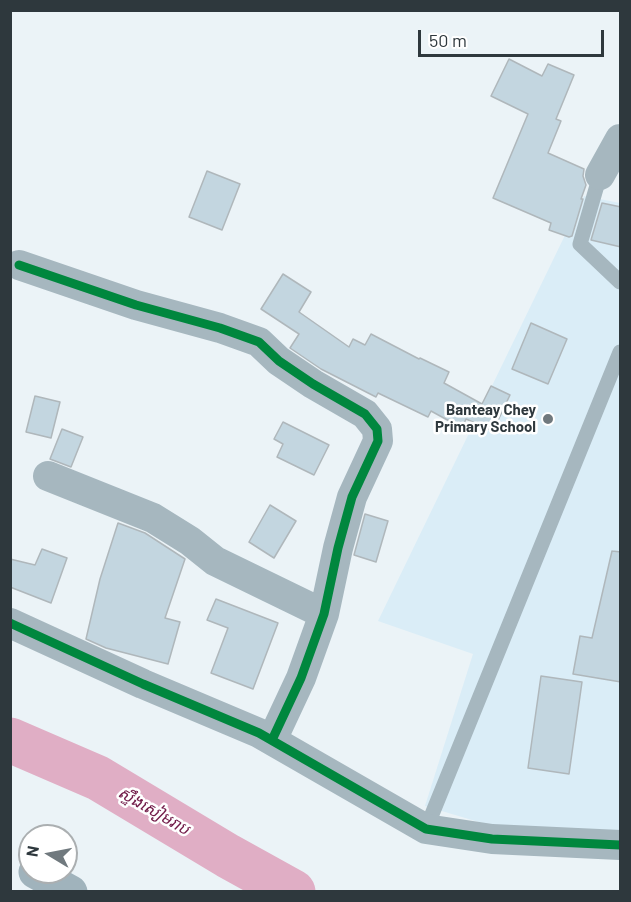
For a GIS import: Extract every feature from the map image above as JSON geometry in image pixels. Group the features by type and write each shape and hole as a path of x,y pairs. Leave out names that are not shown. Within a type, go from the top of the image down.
{"street":[{"path":"600,175 621,139"},
{"path":"19,265 136,305 220,328 259,342 279,361 365,414 377,429 378,441 352,497 338,548 324,615 301,678 272,740"},
{"path":"48,476 153,518 190,541 215,561 324,615"},
{"path":"10,623 272,740 426,829 492,839 621,845"}],"lane":[{"path":"600,175 580,244 621,282"},
{"path":"426,829 621,352"}],"shaded area":[{"name":"Banteay Chey Primary School","path":"584,196 620,203 620,832 492,826 425,806 473,654 378,621"}],"building":[{"path":"509,59 542,76 548,64 574,75 556,119 561,121 548,153 584,169 583,176 586,185 572,236 549,230 551,223 493,198 528,114 491,96"},
{"path":"207,171 240,184 222,230 189,217"},
{"path":"602,203 621,207 621,247 591,240"},
{"path":"283,274 311,292 299,312 349,347 353,339 365,345 371,334 449,372 444,383 482,404 491,386 510,395 493,431 466,419 462,428 431,411 428,417 378,393 376,397 321,369 290,348 299,334 261,309"},
{"path":"531,323 567,339 548,384 512,369"},
{"path":"35,396 60,402 51,438 26,432"},
{"path":"283,422 329,445 314,475 277,457 283,444 274,439"},
{"path":"62,429 83,437 71,467 50,459"},
{"path":"270,505 296,521 274,558 249,542"},
{"path":"365,514 388,521 376,562 354,555"},
{"path":"118,523 145,533 185,559 165,618 180,622 168,664 106,648 86,639 100,579"},
{"path":"42,549 67,558 51,603 10,587 10,559 35,565"},
{"path":"612,551 621,552 621,682 573,674 580,636 592,638"},
{"path":"216,599 278,623 253,689 211,673 228,628 207,620"},
{"path":"541,676 582,682 569,774 528,768"}],"waterway":[{"name":"ស្ទឹងសៀមរាប","path":"10,740 98,778 293,892"}],"cycle path":[{"path":"19,265 136,305 220,328 259,342 279,361 365,414 377,429 378,441 352,497 324,614 301,678 272,740"},
{"path":"10,623 143,684 259,733 426,829 492,839 620,845"}],"place":[{"name":"Banteay Chey Primary School","path":"548,419"}]}
